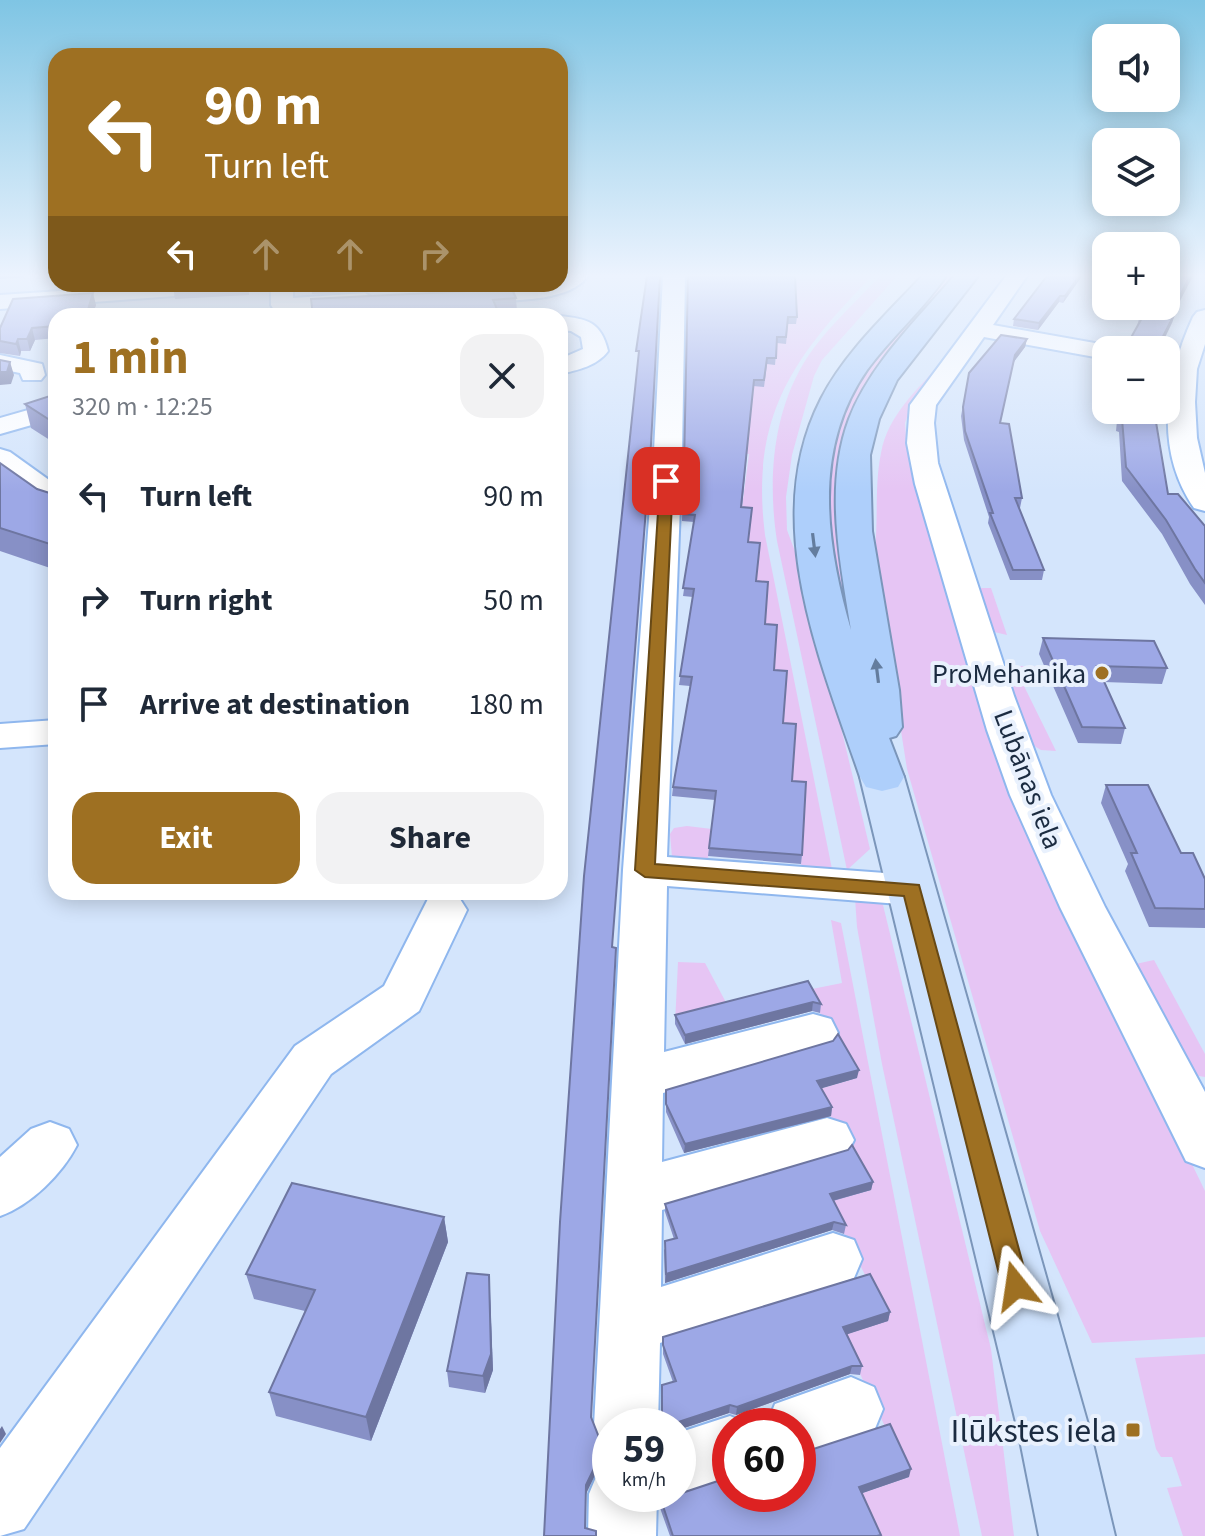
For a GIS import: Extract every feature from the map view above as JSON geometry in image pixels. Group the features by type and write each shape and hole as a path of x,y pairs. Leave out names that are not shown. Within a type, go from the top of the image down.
{"highway":[{"path":"813,467 807,428 818,386 842,348"},
{"path":"875,348 843,386 821,434 813,467 810,516 815,556 833,634 882,777"},
{"path":"882,777 881,704 852,504 856,453 864,420 877,392 911,348"},
{"path":"852,504 882,420 939,348"}],"main road":[{"path":"882,777 1066,1478 1077,1536"}],"street":[{"path":"568,364 588,358 596,351 595,348"},
{"path":"627,1408 645,870 671,348"},
{"name":"Lubānas iela","path":"964,348 923,405 918,422 929,478 1004,716 1043,824 1198,1116"},
{"path":"0,362 28,365 33,369 32,384 0,401"},
{"path":"1185,366 1180,417 1194,489 1205,502"},
{"path":"0,426 48,412"},
{"path":"0,458 48,493"},
{"path":"0,736 48,733"},
{"path":"645,870 912,890"},
{"path":"0,1505 313,1060 402,998 444,910"},
{"path":"639,1079 813,1033"},
{"path":"634,1194 827,1140"},
{"path":"0,1192 50,1145"},
{"path":"629,1325 833,1259"},
{"path":"622,1536 623,1512"}],"shaded area":[{"path":"777,348 810,348 783,391 771,422 764,456 762,493 765,535 832,869 801,866 806,791 791,789 741,515 749,454 688,450 685,408 751,411 754,386 767,364 775,364"},
{"path":"815,348 833,348 814,376 792,455 786,497 787,530 806,581 870,849 847,870 774,519 773,474 779,429 792,386"},
{"path":"885,348 898,348 870,382 853,617 847,617 830,527 831,466 836,437 846,408 870,366"},
{"path":"953,348 911,405 905,423 906,436 943,567 1028,825 1205,1191 1205,1337 1092,1343 1040,1231 907,769 874,558 878,479 881,453 890,426"},
{"path":"975,588 991,588 1007,635 990,631"},
{"path":"1002,666 1044,666 1051,686 1024,686 1056,751 1041,750 1031,744"},
{"path":"674,828 712,829 707,866 683,863 672,857 670,834"},
{"path":"855,898 877,900 883,905 991,1349 1014,1536 982,1536 882,1064 857,927"},
{"path":"831,920 841,923 960,1536 876,1536 857,1495 909,1477 842,1336 888,1320 828,1202 871,1190 816,1090 857,1078 807,990 842,983"},
{"path":"1154,960 1205,1054 1205,1077 1193,1075 1131,965"},
{"path":"678,962 705,963 730,1010 675,1024"},
{"path":"1205,1354 1205,1536 1183,1536 1167,1488 1182,1486 1172,1457 1161,1457 1156,1449 1135,1358"}],"building":[{"path":"636,348 656,348 612,947 616,948 591,1417 592,1473 586,1485 585,1528 596,1531 596,1536 544,1536 560,1222 584,876 639,351"},
{"path":"686,348 776,348 776,358 767,358 764,380 754,380 741,507 752,508 748,542 760,543 756,581 768,582 765,624 777,625 774,670 787,671 783,723 796,724 792,781 806,782 802,855 709,848 716,791 673,787 692,677 680,676 694,589 683,588 695,515 683,514"},
{"path":"990,348 1020,348 1015,355 1000,423 1009,424 1022,498 1015,498 1044,570 1013,570 990,513 993,513 965,431 963,407 969,373"},
{"path":"0,360 10,362 7,372 0,372"},
{"path":"48,397 48,419 25,404"},
{"path":"1122,424 1156,424 1168,494 1178,494 1205,526 1205,583 1166,520 1126,467"},
{"path":"0,463 37,489 48,492 48,543 0,528"},
{"path":"1043,638 1154,641 1167,668 1097,666 1125,728 1082,727"},
{"path":"1106,785 1148,785 1181,853 1193,853 1205,879 1205,909 1155,908 1131,853 1137,853"},
{"path":"808,981 821,1004 813,1002 685,1035 675,1015"},
{"path":"838,1034 859,1070 817,1081 832,1107 685,1144 666,1104 666,1090 833,1041"},
{"path":"852,1145 873,1182 830,1194 846,1225 834,1222 666,1274 665,1241 677,1238 665,1204 848,1150"},
{"path":"292,1183 444,1217 366,1417 269,1392 315,1290 246,1274"},
{"path":"467,1273 489,1275 491,1354 483,1376 447,1371"},
{"path":"870,1274 890,1312 843,1327 862,1366 852,1366 737,1407 712,1408 712,1411 696,1416 696,1408 662,1408 662,1385 676,1381 663,1337"},
{"path":"890,1424 911,1469 859,1487 881,1535 673,1536 665,1512 696,1512 696,1488 712,1483 712,1512 816,1512 816,1448"}],"place":[{"name":"ProMehanika","path":"1102,673"},
{"name":"Ilūkstes iela","path":"1133,1430"}],"route":[{"path":"666,481 645,870 912,890 1016,1286"}]}
